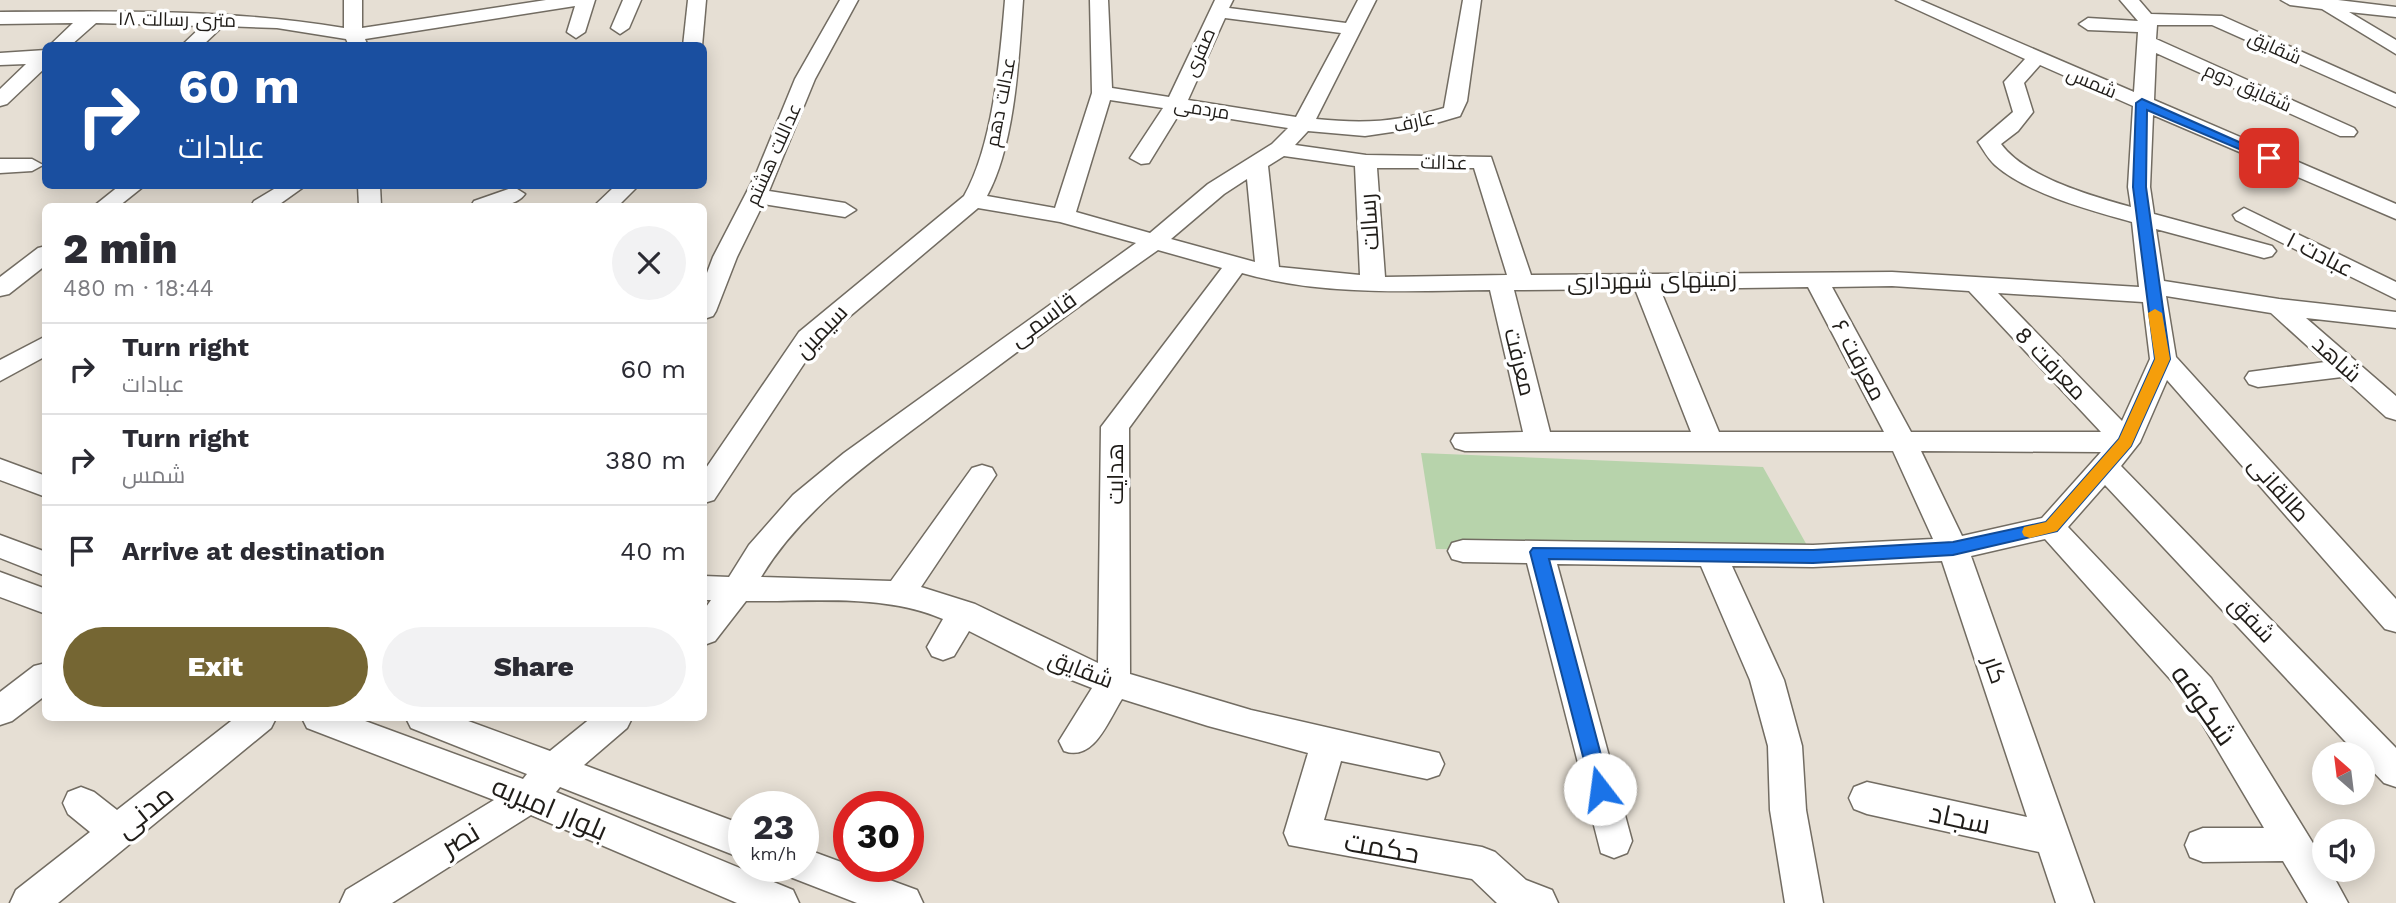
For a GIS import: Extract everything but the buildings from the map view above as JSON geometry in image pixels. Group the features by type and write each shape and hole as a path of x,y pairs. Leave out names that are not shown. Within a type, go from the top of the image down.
{"street":[{"path":"0,8 20,0"},
{"path":"353,0 356,40"},
{"path":"576,32 583,0"},
{"name":"۱۸ متری رسالت","path":"0,19 91,17 277,22 356,40 454,9 583,0"},
{"path":"620,28 632,0"},
{"path":"692,42 697,0"},
{"name":"عداللت هشتم","path":"707,304 724,257 757,196 804,79 849,0"},
{"name":"عدالت دهم","path":"973,200 986,177 1009,70 1014,0"},
{"path":"1063,216 1077,180 1102,93 1099,0"},
{"name":"قاسمی","path":"707,628 737,590 760,554 813,494 1054,311 1156,240 1216,189 1280,149 1303,124 1367,0"},
{"name":"عارف","path":"1303,124 1364,130 1419,122 1453,112 1457,102 1472,0"},
{"name":"شمس","path":"1905,0 2396,212"},
{"path":"1463,551 1813,556 1953,549 2052,527 2126,442 2162,359 2139,187 2148,30 2129,0"},
{"path":"2290,0 2396,12"},
{"path":"1220,6 1352,29"},
{"name":"صفری","path":"1141,158 1176,104 1220,6"},
{"path":"2325,6 2396,48"},
{"path":"62,42 91,17"},
{"path":"194,42 220,19"},
{"name":"شقایق","path":"2088,24 2148,30 2215,20 2396,101"},
{"name":"شقایق دوم","path":"2148,30 2347,132"},
{"path":"0,59 42,54"},
{"path":"2036,58 2014,82 2023,112 2011,127 1989,142 1990,152 2005,165 2035,181 2144,218 2264,251"},
{"path":"0,100 42,60"},
{"name":"مردمی","path":"1102,93 1303,124"},
{"name":"عدالت","path":"1280,149 1366,160 1483,162 1511,283"},
{"name":"رسالت","path":"1366,160 1373,284"},
{"path":"1257,164 1268,272"},
{"path":"0,166 33,165"},
{"path":"109,203 130,189"},
{"path":"267,203 289,189"},
{"path":"608,203 624,189"},
{"path":"490,203 514,194"},
{"path":"757,196 845,210"},
{"name":"زمینهای شهرداری","path":"973,200 1063,216 1268,272 1373,284 1815,278 2152,291"},
{"name":"سیمین","path":"707,489 808,338 838,310 973,200"},
{"name":"عبادت ۱","path":"2244,215 2396,292"},
{"path":"0,289 42,256"},
{"name":"هدایت","path":"1114,683 1115,427 1237,264"},
{"name":"معرفت ۶","path":"1815,278 1903,442"},
{"path":"1644,280 1709,441"},
{"name":"معرفت","path":"1511,283 1539,441"},
{"name":"معرفت 8","path":"1976,284 2126,442"},
{"name":"شاهد","path":"2152,291 2396,320"},
{"name":"شاهد","path":"2279,307 2396,411"},
{"path":"0,372 42,346"},
{"name":"طالقانی","path":"2162,359 2396,620"},
{"path":"2258,378 2345,368"},
{"path":"1465,441 2126,442"},
{"name":"کار","path":"1903,442 1953,549 2076,903"},
{"name":"شفق","path":"2106,468 2396,772"},
{"path":"0,469 41,481"},
{"path":"899,594 982,475"},
{"name":"شکوفه","path":"2052,527 2199,688 2329,903"},
{"path":"0,547 42,563"},
{"path":"1539,552 1614,841"},
{"path":"1712,555 1767,680 1785,746 1788,810 1804,903"},
{"path":"0,584 42,600"},
{"name":"شقایق","path":"707,589 821,589 899,594 964,613 1027,648 1114,683 1328,745 1427,764"},
{"path":"943,647 964,613"},
{"path":"0,711 42,679"},
{"path":"1076,741 1114,683"},
{"name":"مدنی","path":"29,903 254,721"},
{"name":"بلوار امیریه","path":"327,721 529,797 780,903"},
{"name":"بلوار امیریه","path":"431,721 728,836"},
{"path":"555,768 611,721"},
{"name":"حکمت","path":"1328,745 1302,833 1482,864 1513,893 1539,903"},
{"name":"نصر","path":"359,903 529,797 555,768"},
{"name":"سجاد","path":"1867,798 2053,839"},
{"path":"81,803 118,833"},
{"path":"2203,845 2293,844"},
{"path":"819,871 904,903"}],"green space":[{"path":"1421,453 1763,467 1813,556 1436,549"}],"slow traffic":[{"path":"2030,532 2052,527 2126,442 2162,359 2155,313"}],"route":[{"path":"1600,789 1539,552 1813,556 1953,549 2052,527 2126,442 2162,359 2139,187 2142,103 2269,158"}]}
